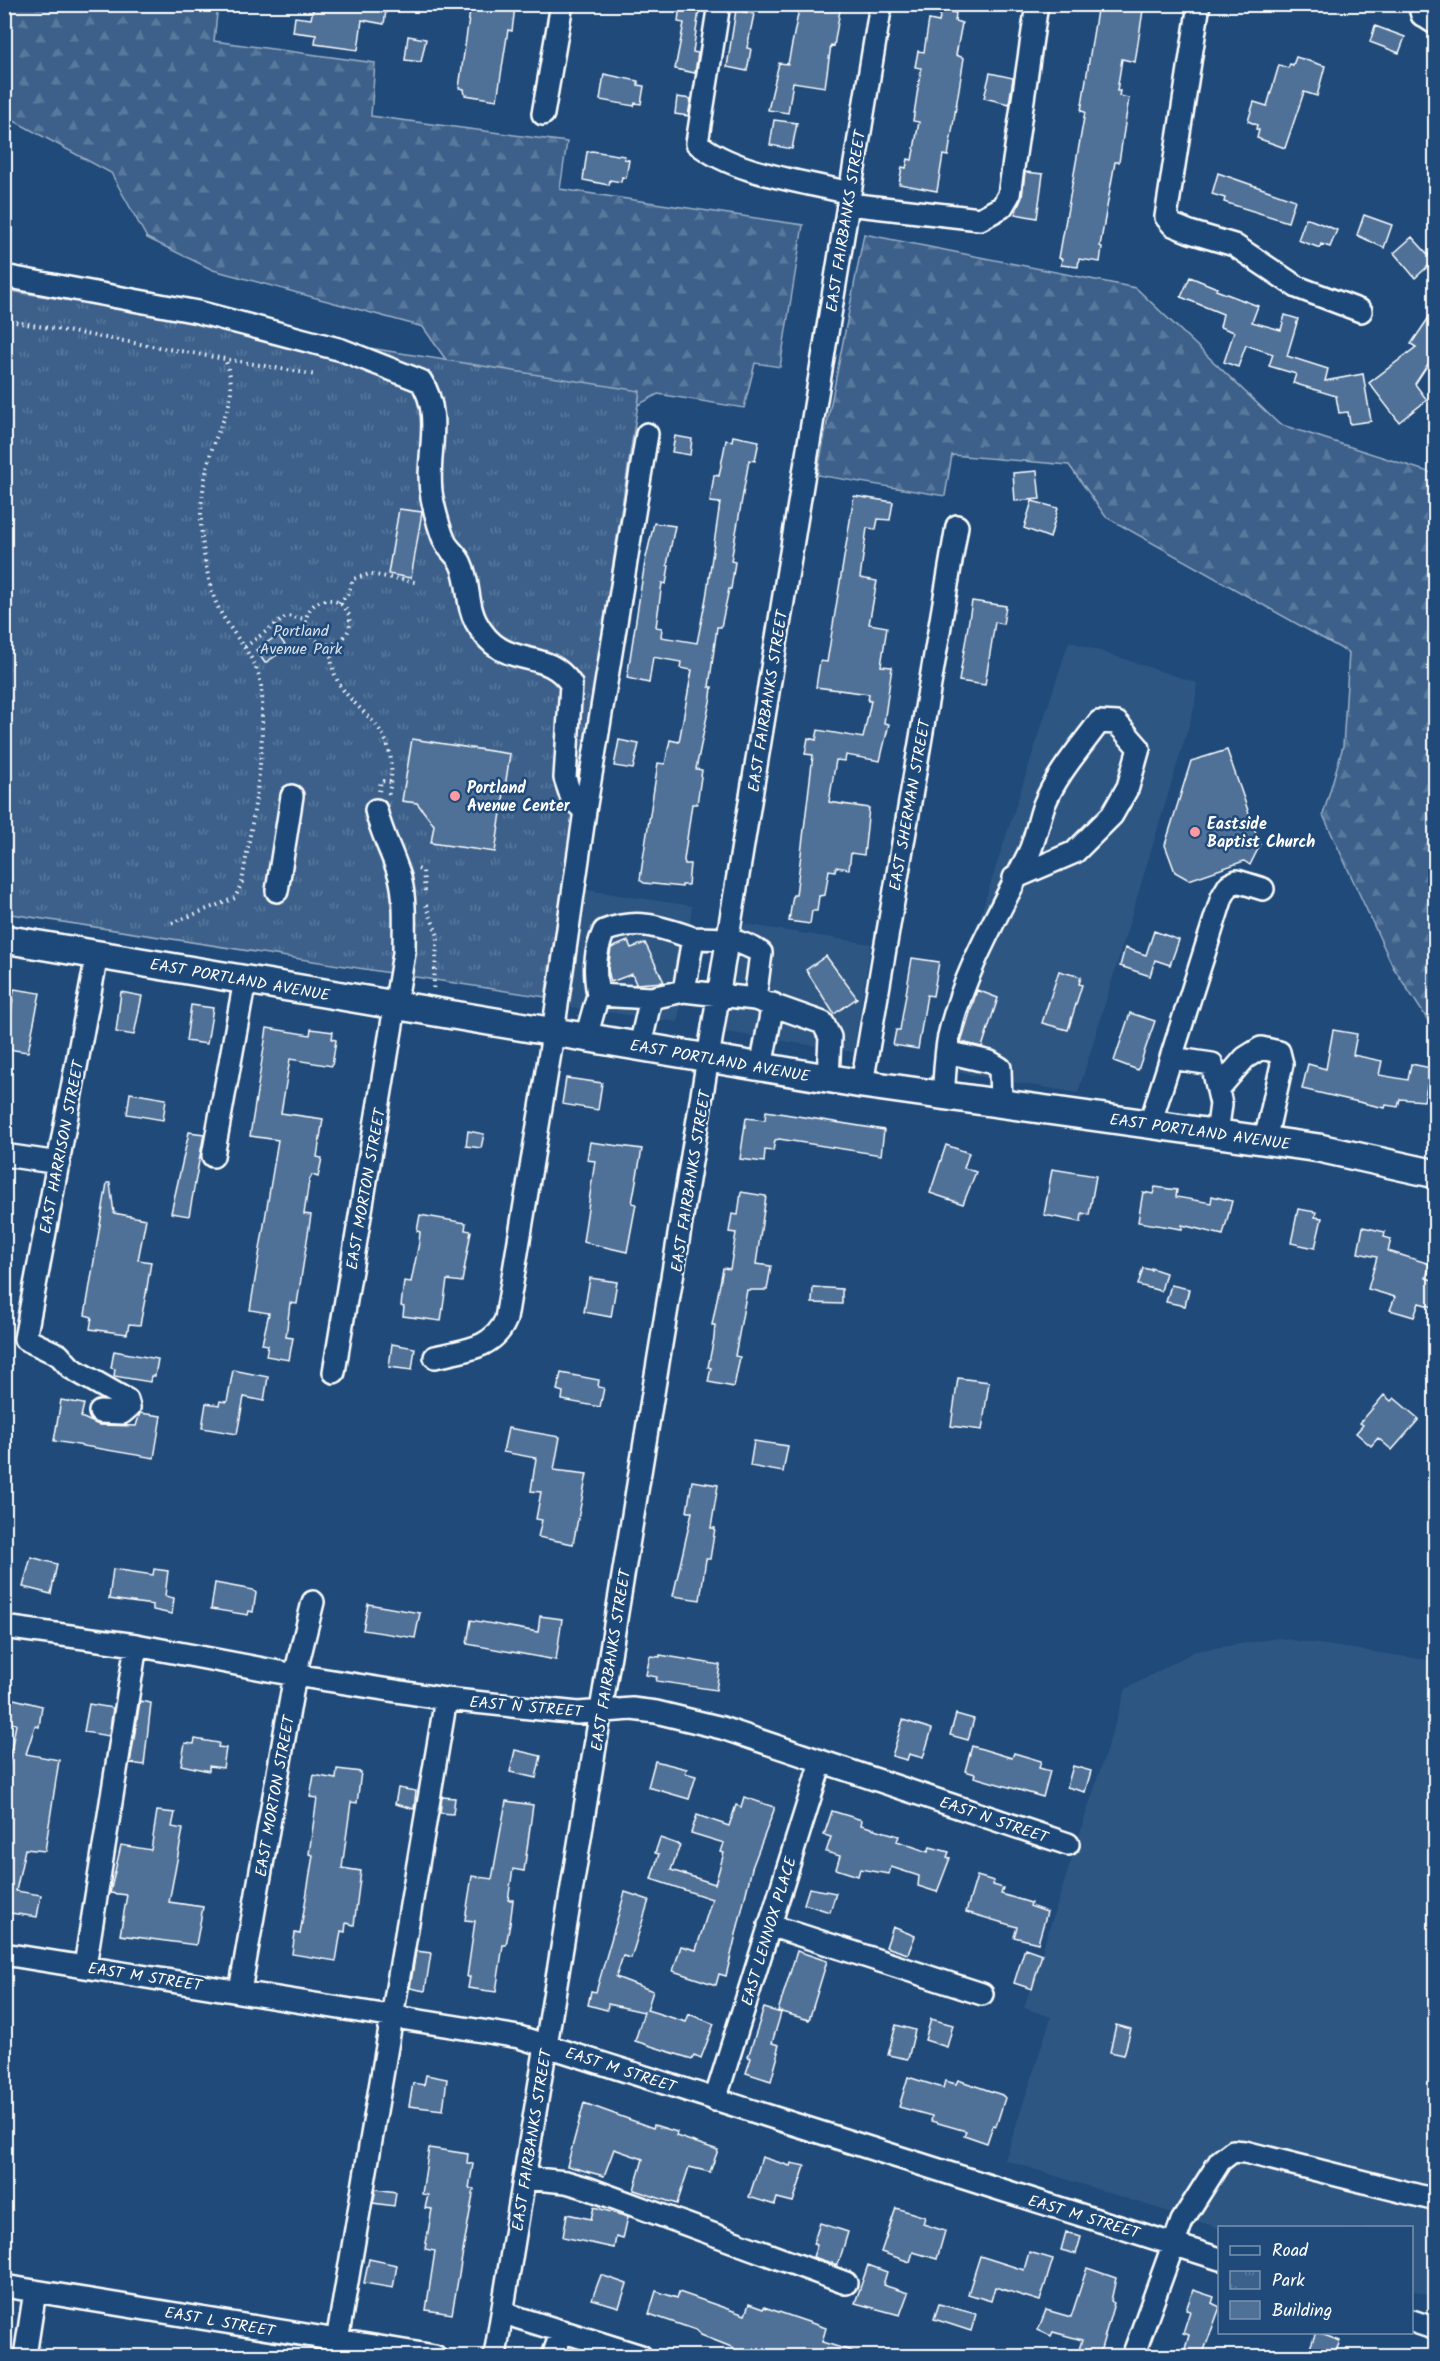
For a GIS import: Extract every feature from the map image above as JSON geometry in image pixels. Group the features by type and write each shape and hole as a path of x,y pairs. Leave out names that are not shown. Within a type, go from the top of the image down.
{"main road":[{"name":"EAST PORTLAND AVENUE","path":"4,939 862,1084 1341,1153 1436,1174"}],"street":[{"path":"543,114 562,4"},
{"path":"719,4 697,143 714,157 849,198 980,219 1002,207 1009,195 1037,4"},
{"name":"EAST FAIRBANKS STREET","path":"495,2356 710,1058 881,4"},
{"path":"1200,4 1166,217 1173,225 1234,245 1297,287 1361,311"},
{"path":"1419,4 1422,15 1436,24"},
{"path":"4,276 198,312 342,350 421,381 429,392 433,409 431,496 446,544 461,563 474,620 494,647 508,654 545,662 558,668 571,684 565,778 572,800 585,811"},
{"path":"435,1357 488,1344 502,1329 506,1319 585,811 647,434"},
{"name":"EAST SHERMAN STREET","path":"862,1084 957,526"},
{"path":"943,1095 948,1038 963,994 1014,878 1030,851 1044,804 1068,765 1100,722 1118,723 1139,748 1128,787 1112,815 1075,852 1014,878"},
{"path":"277,891 292,796"},
{"name":"EAST MORTON STREET","path":"334,1372 404,953 403,894 400,877 382,835 375,810"},
{"path":"1150,1124 1222,897 1229,885 1237,881 1263,889"},
{"path":"586,1037 598,995 594,966 604,931 622,924 642,924 693,938 729,938 747,944 761,953 764,1002 761,1067"},
{"path":"684,991 693,938"},
{"name":"EAST HARRISON STREET","path":"96,955 25,1339 58,1355 71,1368 127,1400 129,1407 122,1413 100,1412"},
{"path":"213,1156 245,980"},
{"path":"598,995 651,998 684,991 720,993 764,1002 823,1023 830,1037 828,1078"},
{"path":"640,1046 651,998"},
{"path":"1219,1088 1245,1058 1261,1048 1279,1052 1282,1064 1265,1141"},
{"path":"947,1052 990,1062 1000,1068 1001,1103"},
{"path":"1171,1058 1212,1064 1221,1104 1217,1134"},
{"path":"4,1155 59,1162"},
{"name":"EAST MORTON STREET","path":"240,1991 295,1676 313,1602"},
{"name":"EAST N STREET","path":"4,1627 136,1645 295,1676 446,1699 578,1713 632,1709 656,1712 722,1728 1068,1844"},
{"path":"86,1966 136,1645"},
{"path":"337,2341 446,1699"},
{"name":"EAST LENNOX PLACE","path":"715,2100 820,1762"},
{"path":"769,1925 982,1994"},
{"name":"EAST M STREET","path":"4,1954 519,2037 1218,2258"},
{"path":"1133,2356 1182,2221 1220,2161 1233,2151 1245,2151 1436,2200"},
{"path":"525,2178 566,2182 587,2188 846,2283"},
{"name":"EAST L STREET","path":"4,2286 435,2356"},
{"path":"25,2356 35,2290"},
{"path":"503,2313 641,2356"},
{"path":"1413,2321 1436,2329"},
{"path":"553,2356 562,2331"}],"path":[{"path":"4,320 316,375"},
{"path":"172,923 235,898 242,882 263,756 261,683 256,664 217,605 202,541 201,510 207,473 212,449 229,412 232,396 232,375 225,359"},
{"path":"339,603 348,594 352,579 370,574 415,582"},
{"path":"324,601 339,603 349,615 350,623 345,637 331,644 316,641 311,637 306,619 311,608 324,601"},
{"path":"244,646 287,616 306,619"},
{"path":"331,644 333,668 345,694 384,736 392,764 391,782"}],"shaded area":[{"path":"1069,641 1197,683 1195,705 1078,1093 931,1068"},
{"path":"580,889 692,906 678,1022 563,1006"},
{"path":"744,924 871,944 853,1052 726,1032"},
{"path":"1278,1638 1435,1661 1435,2297 1413,2290 1413,2226 1218,2228 1005,2160 1051,2017 1024,2008 1126,1689 1195,1651"}],"green space":[{"path":"4,5 218,5 214,41 375,63 371,116 567,142 560,189 803,225 780,367 755,363 744,408 658,394 627,411 463,384 423,327 213,270 147,238 111,173 5,116"},
{"path":"864,234 1136,288 1279,424 1435,474 1435,1031 1393,967 1323,815 1343,746 1349,653 1106,517 1069,465 952,455 945,496 817,475"},
{"name":"Portland Avenue Park","path":"4,290 640,391 545,997 5,913"}],"building":[{"path":"314,4 387,4 384,24 362,20 358,50 315,44 316,35 293,32 295,17 311,19"},
{"path":"471,4 515,7 512,31 508,30 497,100 465,95 464,89 459,88"},
{"path":"680,4 700,4 693,52 698,53 695,73 675,69 684,23 678,22"},
{"path":"800,4 841,4 834,46 831,45 825,87 793,82 788,113 768,110 779,63 788,64"},
{"path":"1098,4 1144,4 1135,62 1122,59 1117,91 1120,91 1119,96 1129,98 1119,162 1115,162 1100,246 1102,247 1100,262 1079,259 1078,267 1061,265 1062,259 1059,258 1085,112 1081,111"},
{"path":"736,10 754,14 747,48 751,49 747,71 727,67"},
{"path":"941,10 956,13 955,21 962,23 956,55 964,58 948,156 943,155 937,191 899,184 902,167 906,168 908,159 912,160 919,122 913,121 921,68 915,67 918,51 924,52 929,20 939,22"},
{"path":"1375,26 1405,37 1399,53 1370,42"},
{"path":"408,36 426,39 421,62 405,60"},
{"path":"1296,57 1325,66 1317,96 1304,92 1285,148 1257,138 1259,130 1256,129 1257,125 1248,121 1254,102 1267,106 1279,65 1288,68 1290,64 1293,65"},
{"path":"990,73 1013,78 1009,104 984,98"},
{"path":"604,74 638,81 638,85 644,86 641,104 635,103 634,106 600,100"},
{"path":"677,97 691,99 688,116 675,114"},
{"path":"774,120 797,123 792,149 770,145"},
{"path":"587,152 625,156 624,159 629,160 626,178 622,177 621,182 610,180 609,185 583,180"},
{"path":"1025,172 1043,174 1037,218 1015,214 1022,197"},
{"path":"1218,173 1295,200 1288,222 1224,202 1225,198 1212,194"},
{"path":"1364,215 1392,225 1384,248 1357,235"},
{"path":"1306,218 1337,230 1330,247 1321,244 1320,248 1298,240"},
{"path":"1412,237 1434,261 1415,278 1394,253"},
{"path":"1190,277 1258,306 1252,322 1281,330 1285,315 1298,319 1287,356 1328,369 1325,381 1363,374 1371,421 1350,424 1348,412 1339,413 1336,396 1293,383 1296,374 1269,366 1273,354 1246,345 1238,367 1224,362 1234,332 1220,327 1223,314 1181,297"},
{"path":"1436,307 1436,360 1432,358 1415,384 1427,400 1399,422 1369,383 1416,347 1411,344"},
{"path":"675,436 692,439 690,455 672,452"},
{"path":"733,436 759,441 755,461 749,460 731,561 735,562 731,589 729,589 721,627 717,627 709,687 712,687 711,697 696,769 702,770 697,804 692,804 684,860 685,864 690,864 688,885 682,885 682,887 644,883 640,880 658,763 665,764 670,740 679,742 692,670 680,668 681,662 653,657 649,683 627,678 645,562 654,523 675,526 667,565 669,566 666,584 662,583 656,627 662,628 661,637 697,643 720,503 710,502 714,475 719,476 726,440 732,441"},
{"path":"1037,471 1040,499 1015,501 1013,473"},
{"path":"854,496 893,502 890,520 878,519 876,529 867,528 860,578 877,581 869,624 887,627 881,666 892,667 884,723 889,724 880,761 846,755 845,761 836,760 829,802 869,808 864,855 851,853 849,869 836,867 835,871 829,870 825,895 819,896 817,911 812,911 810,924 789,921 793,895 796,895 813,755 805,754 808,738 816,740 818,730 863,738 871,701 868,701 869,694 816,687 820,661 827,662"},
{"path":"1032,501 1058,508 1050,538 1024,528"},
{"path":"399,509 422,512 411,578 388,574"},
{"path":"972,601 1006,606 1003,624 995,622 985,685 959,681"},
{"path":"278,635 287,648 265,663 256,650"},
{"path":"412,739 510,754 495,852 431,843 434,825 417,803 402,801"},
{"path":"619,740 639,744 633,769 614,766"},
{"path":"1227,750 1260,845 1250,865 1244,861 1189,880 1175,872 1165,845 1191,761"},
{"path":"1154,931 1179,940 1170,965 1155,960 1150,976 1120,966 1125,948 1146,955"},
{"path":"628,941 631,948 645,943 664,982 636,984 632,974 611,982 608,970 611,948"},
{"path":"826,956 857,998 834,1014 806,970"},
{"path":"912,958 939,962 933,996 927,995 918,1049 893,1045 896,1030 900,1030"},
{"path":"1059,971 1081,977 1079,984 1082,985 1068,1030 1042,1023"},
{"path":"14,989 40,993 28,1052 7,1049"},
{"path":"977,990 998,998 982,1047 961,1042"},
{"path":"121,992 142,996 134,1035 116,1032"},
{"path":"191,1005 213,1008 207,1044 186,1041"},
{"path":"1130,1013 1155,1021 1138,1070 1114,1061"},
{"path":"267,1028 310,1035 311,1029 333,1032 332,1039 336,1040 332,1066 290,1059 281,1113 323,1119 317,1157 322,1158 318,1177 312,1175 309,1181 304,1214 311,1215 297,1304 290,1303 286,1337 293,1338 289,1360 266,1356 268,1345 262,1344 269,1313 250,1310 278,1140 250,1136"},
{"path":"1333,1030 1357,1034 1353,1055 1382,1061 1379,1075 1408,1080 1411,1064 1431,1068 1424,1101 1400,1099 1398,1107 1386,1105 1385,1108 1302,1089 1308,1064 1326,1069"},
{"path":"566,1078 602,1083 598,1110 562,1104"},
{"path":"130,1093 166,1099 163,1120 127,1114"},
{"path":"766,1111 884,1130 881,1155 779,1139 775,1140 773,1151 765,1150 764,1162 740,1159 746,1118 765,1120"},
{"path":"468,1131 484,1134 481,1148 466,1146"},
{"path":"189,1132 204,1134 189,1216 171,1213"},
{"path":"590,1142 642,1149 632,1203 636,1204 627,1252 583,1242 595,1161 587,1160"},
{"path":"946,1145 969,1153 964,1168 976,1172 963,1204 930,1193"},
{"path":"1052,1169 1096,1176 1089,1215 1082,1213 1081,1222 1044,1215"},
{"path":"107,1183 110,1183 114,1213 146,1219 138,1260 151,1262 146,1294 140,1325 129,1324 127,1334 90,1329 92,1317 85,1315"},
{"path":"1155,1187 1177,1190 1176,1197 1211,1203 1212,1196 1232,1201 1223,1235 1182,1225 1182,1229 1138,1222 1143,1192 1153,1194"},
{"path":"741,1192 766,1196 756,1264 771,1266 767,1290 747,1290 735,1356 740,1357 734,1387 708,1382 711,1368 708,1367 714,1338 715,1325 712,1325 723,1268 730,1269 736,1233 729,1232 732,1214 738,1215"},
{"path":"1298,1209 1316,1212 1315,1217 1322,1218 1315,1248 1291,1243"},
{"path":"420,1215 466,1223 465,1230 471,1231 462,1282 447,1280 441,1321 403,1316 404,1307 401,1306 404,1281 411,1282 419,1243 420,1232 417,1231"},
{"path":"1363,1227 1385,1232 1384,1237 1391,1239 1388,1251 1430,1264 1426,1278 1436,1281 1436,1308 1419,1303 1414,1317 1390,1310 1395,1297 1368,1289 1377,1257 1358,1253"},
{"path":"1143,1268 1166,1273 1161,1291 1138,1285"},
{"path":"590,1278 617,1282 611,1317 584,1312"},
{"path":"1171,1285 1189,1289 1185,1306 1166,1302"},
{"path":"813,1287 842,1289 842,1304 812,1303"},
{"path":"392,1344 415,1348 412,1370 389,1367"},
{"path":"114,1351 158,1359 155,1376 151,1376 150,1382 114,1376 115,1369 111,1368"},
{"path":"233,1370 268,1377 264,1401 244,1397 237,1434 202,1428 206,1403 219,1405 220,1401 227,1402"},
{"path":"561,1373 599,1380 598,1387 604,1388 600,1407 562,1400 563,1392 557,1390"},
{"path":"958,1378 989,1382 982,1430 951,1426"},
{"path":"1384,1395 1391,1401 1394,1398 1419,1419 1392,1450 1378,1438 1371,1446 1356,1433 1363,1425 1360,1423"},
{"path":"61,1400 84,1404 81,1417 99,1425 136,1426 140,1413 161,1416 154,1458 54,1441"},
{"path":"508,1428 560,1437 554,1470 587,1474 573,1544 538,1537 542,1520 536,1519 541,1492 531,1491 536,1458 503,1452"},
{"path":"754,1441 788,1446 783,1472 750,1466"},
{"path":"692,1481 718,1485 711,1528 715,1528 710,1559 706,1559 700,1600 673,1596 692,1512 687,1512"},
{"path":"31,1557 57,1564 51,1594 23,1587"},
{"path":"113,1569 153,1575 154,1569 168,1571 165,1596 174,1598 172,1614 153,1610 153,1605 109,1599"},
{"path":"215,1583 253,1590 256,1593 253,1612 249,1611 248,1615 211,1609"},
{"path":"368,1604 420,1613 415,1638 363,1630"},
{"path":"540,1616 562,1619 556,1660 467,1644 471,1620 538,1632"},
{"path":"660,1655 720,1665 716,1690 656,1681 657,1677 646,1675 650,1656 660,1657"},
{"path":"14,1699 42,1706 39,1727 35,1726 26,1754 59,1760 45,1851 25,1849 16,1891 41,1895 37,1917 4,1912 4,1789 16,1724 6,1722 9,1700"},
{"path":"140,1701 151,1703 144,1765 130,1763"},
{"path":"89,1704 113,1708 109,1736 84,1732"},
{"path":"956,1714 974,1719 968,1740 950,1735"},
{"path":"903,1720 932,1729 923,1758 909,1754 907,1760 892,1756"},
{"path":"195,1739 219,1743 218,1747 226,1748 223,1768 209,1766 209,1771 181,1765 185,1743 194,1744"},
{"path":"972,1746 1012,1758 1014,1753 1041,1761 1039,1768 1050,1771 1043,1797 974,1777 975,1774 965,1771"},
{"path":"515,1750 541,1756 536,1778 510,1772"},
{"path":"655,1761 687,1769 685,1773 696,1776 689,1799 648,1787"},
{"path":"1073,1766 1091,1771 1085,1792 1067,1787"},
{"path":"337,1769 361,1772 357,1803 351,1802 342,1868 361,1871 354,1925 346,1923 345,1932 341,1931 336,1961 292,1954 295,1933 300,1934 313,1855 309,1854 317,1798 310,1797 314,1775 336,1779"},
{"path":"398,1788 416,1791 414,1809 395,1804"},
{"path":"442,1797 455,1798 453,1814 440,1813"},
{"path":"744,1797 774,1807 774,1810 752,1868 726,1976 719,1974 716,1985 673,1971 681,1946 696,1950 712,1899 651,1879 659,1854 655,1853 660,1838 680,1845 671,1870 715,1884 724,1853 721,1852 724,1843 691,1833 697,1815 729,1826 736,1805 741,1807"},
{"path":"506,1801 533,1805 524,1871 513,1869 508,1900 513,1900 510,1924 506,1945 503,1945 496,1992 468,1988 470,1977 467,1977 475,1921 465,1920 472,1876 492,1879"},
{"path":"157,1811 175,1813 172,1827 183,1829 169,1902 203,1907 196,1945 120,1935 127,1895 110,1893 121,1845 151,1850"},
{"path":"832,1811 862,1820 861,1825 899,1836 897,1841 928,1852 930,1847 949,1852 947,1857 950,1858 937,1892 918,1886 919,1876 891,1867 889,1874 860,1869 858,1876 836,1869 840,1856 826,1852 831,1837 824,1835"},
{"path":"977,1876 994,1881 993,1885 1003,1888 1001,1894 1031,1903 1030,1906 1047,1912 1038,1943 1014,1937 1017,1927 966,1912"},
{"path":"809,1888 836,1893 830,1912 804,1904"},
{"path":"625,1892 649,1900 631,1958 623,1956 616,1977 653,1991 647,2010 686,2022 689,2014 714,2024 701,2058 694,2055 692,2059 635,2041 644,2012 608,2004 607,2010 588,2005 591,1991 596,1992"},
{"path":"893,1927 915,1936 908,1954 886,1947"},
{"path":"1025,1948 1042,1954 1032,1989 1014,1983"},
{"path":"416,1951 431,1953 425,1991 410,1988"},
{"path":"797,1951 827,1961 809,2020 778,2011"},
{"path":"764,2008 781,2013 772,2043 779,2045 777,2052 779,2052 771,2081 746,2073 751,2058 748,2057"},
{"path":"931,2019 953,2025 947,2047 925,2040"},
{"path":"896,2025 915,2030 908,2059 888,2055"},
{"path":"1116,2025 1131,2029 1124,2055 1110,2052"},
{"path":"426,2075 447,2079 443,2110 409,2106 413,2083 424,2085"},
{"path":"908,2077 943,2088 945,2081 956,2084 958,2080 1002,2095 1005,2098 996,2126 993,2125 987,2143 964,2135 966,2131 931,2121 932,2116 899,2107"},
{"path":"584,2103 653,2128 654,2125 677,2132 676,2136 718,2150 710,2172 689,2167 677,2204 634,2190 643,2159 614,2149 604,2176 567,2166"},
{"path":"429,2148 468,2154 467,2163 473,2164 469,2188 474,2189 452,2314 426,2310 435,2251 425,2249 432,2209 425,2208 428,2195 422,2194"},
{"path":"762,2157 790,2166 791,2163 805,2166 793,2202 777,2198 775,2205 749,2197"},
{"path":"376,2189 396,2192 394,2206 373,2203"},
{"path":"594,2207 628,2217 623,2239 616,2237 614,2248 563,2237 567,2214 591,2219"},
{"path":"896,2208 925,2217 923,2224 945,2231 937,2259 913,2252 910,2262 881,2252"},
{"path":"820,2223 848,2232 838,2265 813,2257 817,2245 813,2244"},
{"path":"1066,2232 1081,2237 1076,2254 1061,2250"},
{"path":"1029,2252 1053,2259 1040,2301 995,2287 991,2301 968,2294 980,2256 1024,2270"},
{"path":"369,2259 397,2265 393,2288 364,2283"},
{"path":"868,2265 887,2272 883,2285 908,2293 900,2315 855,2303"},
{"path":"1087,2268 1116,2278 1111,2301 1114,2303 1099,2356 1077,2356 1082,2340 1053,2332 1051,2336 1038,2330 1046,2310 1071,2317"},
{"path":"601,2275 627,2284 619,2307 592,2299"},
{"path":"1193,2290 1214,2297 1212,2303 1218,2306 1218,2312 1202,2356 1183,2356 1189,2335 1183,2333 1190,2311 1186,2310"},
{"path":"656,2291 677,2298 679,2292 745,2315 749,2304 763,2309 764,2307 826,2328 822,2342 858,2353 858,2356 749,2356 733,2351 734,2348 701,2335 696,2330 649,2314"},
{"path":"939,2304 976,2314 971,2331 934,2319"},
{"path":"1315,2334 1340,2341 1334,2356 1307,2356"}],"place":[{"name":"Portland Avenue Center","path":"455,796"},
{"name":"Eastside Baptist Church","path":"1195,832"}]}
